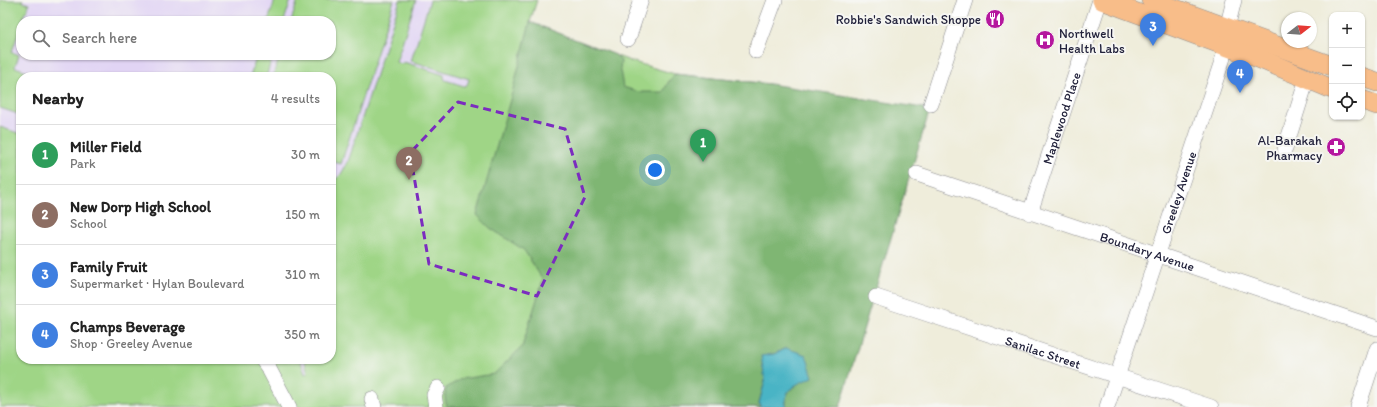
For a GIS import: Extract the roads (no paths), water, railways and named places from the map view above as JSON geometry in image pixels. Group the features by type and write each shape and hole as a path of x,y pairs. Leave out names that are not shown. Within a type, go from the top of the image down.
{"main road":[{"path":"1101,0 1329,65"},
{"path":"1152,0 1307,79 1329,88"},
{"path":"1365,78 1377,82"},
{"path":"1365,101 1377,105"}],"street":[{"path":"628,39 641,0"},
{"path":"756,51 775,0"},
{"path":"931,104 965,0"},
{"name":"Maplewood Place","path":"1030,213 1101,0"},
{"name":"Greeley Avenue","path":"1108,407 1158,256 1227,37 1234,0"},
{"path":"1285,149 1307,79"},
{"name":"Boundary Avenue","path":"917,174 1158,256 1377,328"},
{"name":"Sanilac Street","path":"876,297 1211,407"},
{"path":"1358,407 1377,350"},
{"path":"265,364 287,403"},
{"path":"436,407 434,396 438,388"}],"water":[{"path":"786,348 806,355 813,377 797,384 789,391 786,400 786,407 760,407 759,403 765,381 761,356 774,354"}],"place":[{"name":"Robbie's Sandwich Shoppe","path":"995,19"},
{"name":"Northwell Health Labs","path":"1045,40"},
{"name":"Family Fruit","path":"1153,46"},
{"name":"Champs Beverage","path":"1240,93"},
{"name":"Al-Barakah Pharmacy","path":"1336,147"},
{"name":"Miller Field","path":"703,162"},
{"name":"New Dorp High School","path":"409,180"}]}
